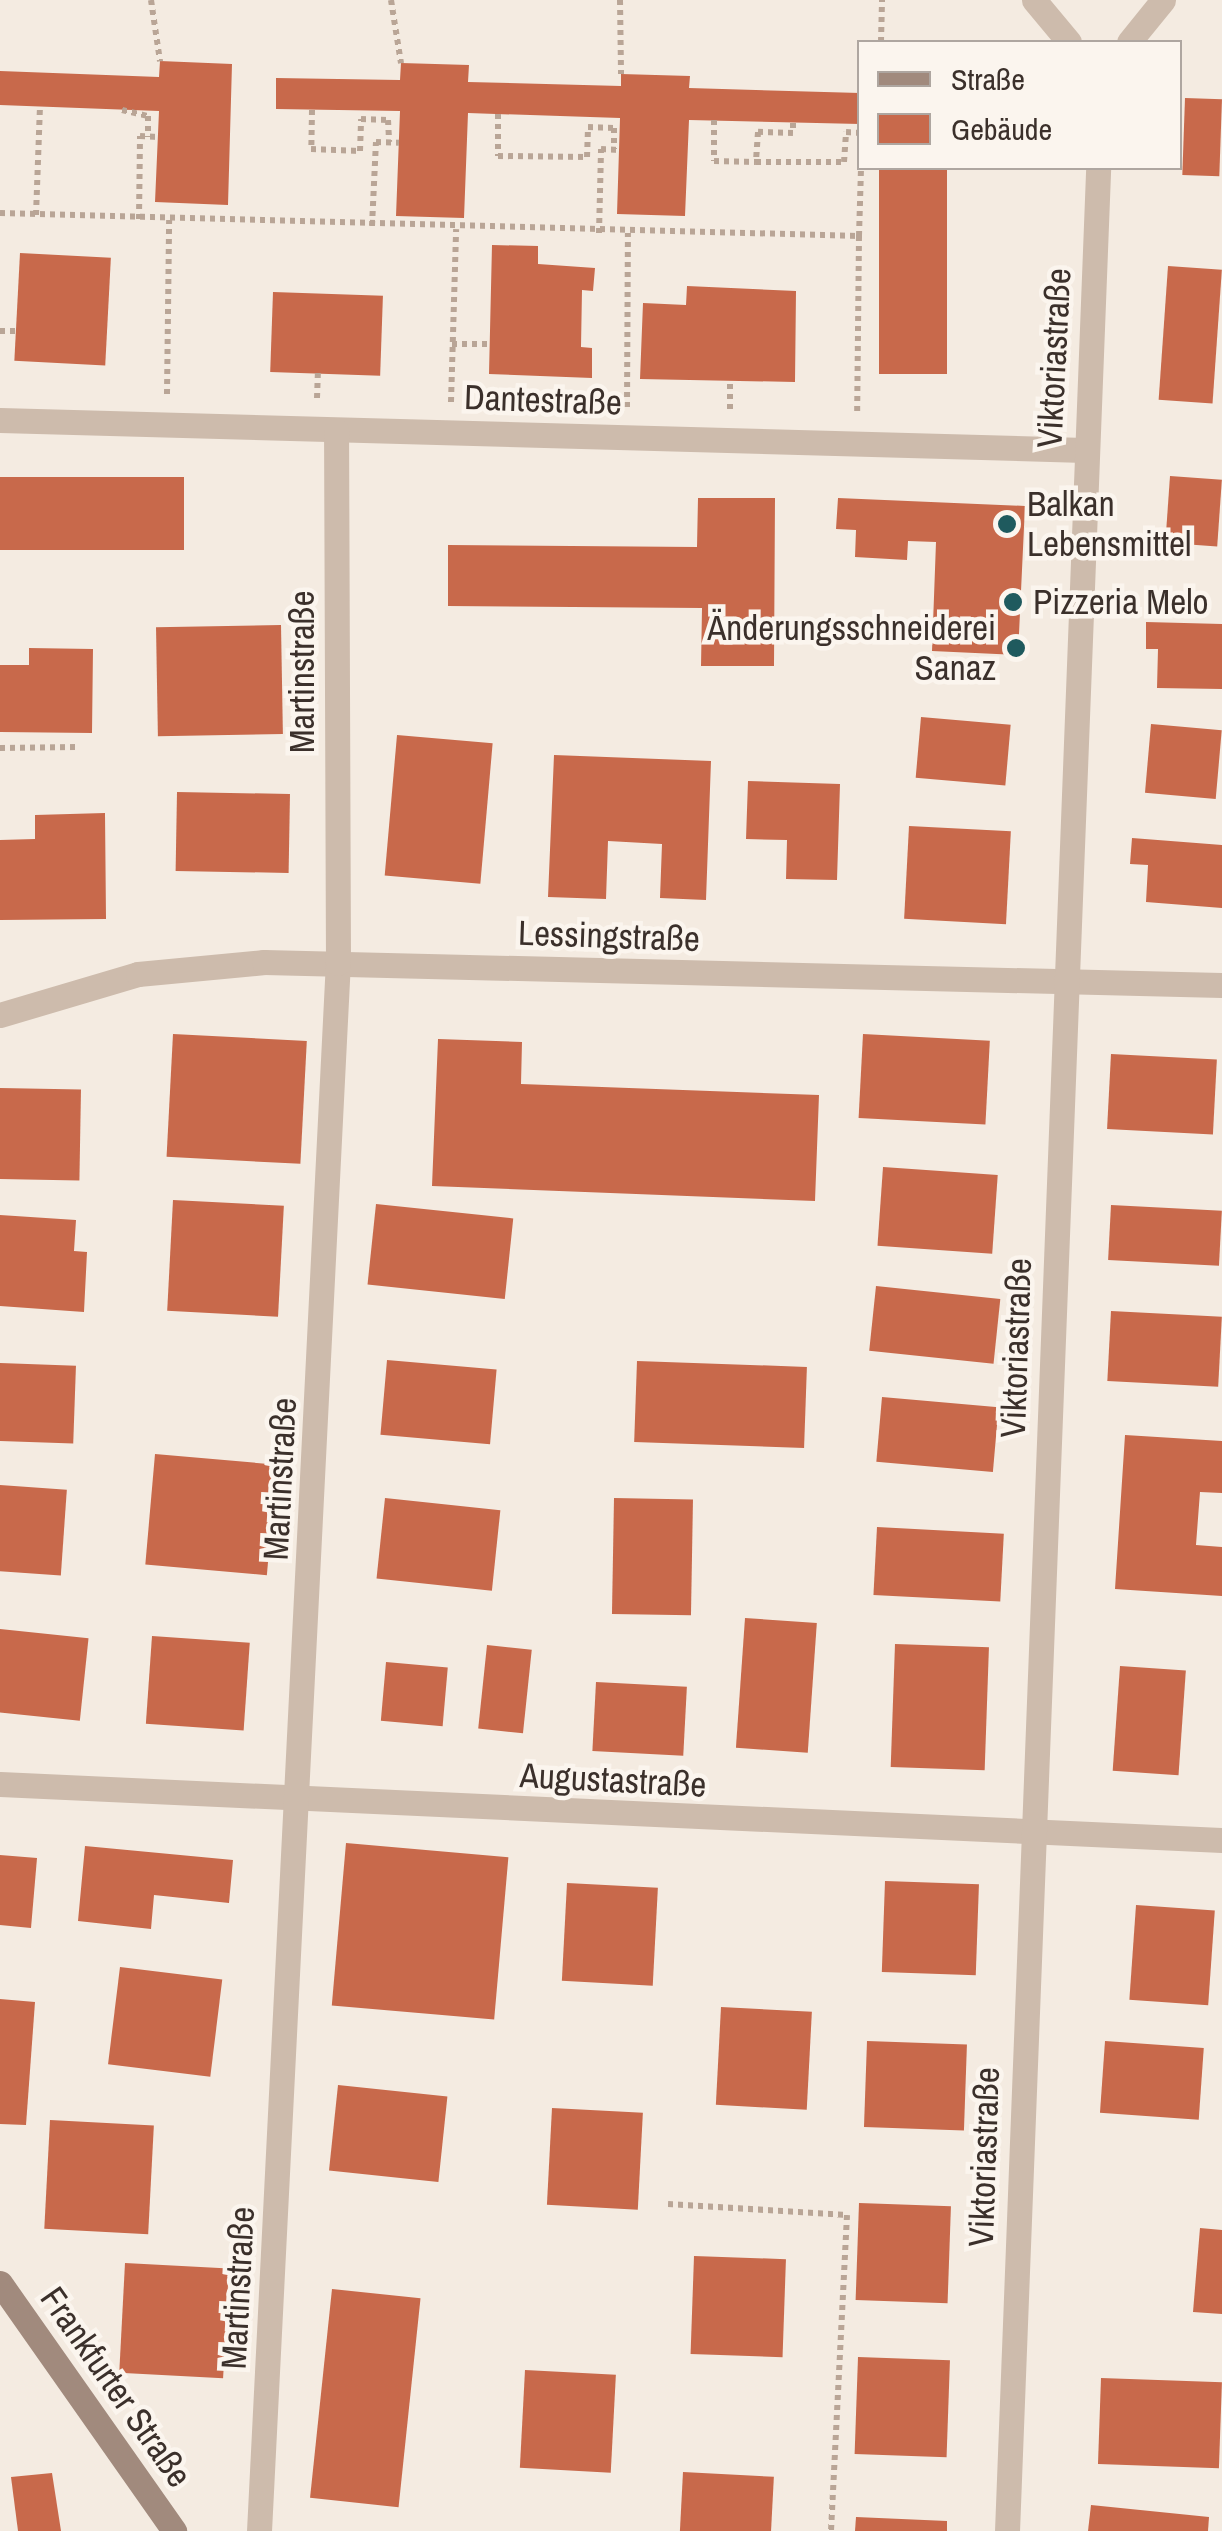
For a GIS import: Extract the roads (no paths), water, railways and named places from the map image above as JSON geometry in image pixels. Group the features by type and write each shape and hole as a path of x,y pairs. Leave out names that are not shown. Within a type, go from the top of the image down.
{"main road":[{"name":"Frankfurter Straße","path":"0,2283 174,2531"}],"street":[{"path":"1034,0 1067,40"},
{"path":"1131,40 1163,0"},
{"name":"Viktoriastraße","path":"1007,2531 1084,450 1098,170"},
{"name":"Dantestraße","path":"0,420 1084,450"},
{"name":"Martinstraße","path":"259,2531 300,1797 338,963 336,430"},
{"name":"Lessingstraße","path":"0,1016 138,974 338,963 1222,985"},
{"name":"Augustastraße","path":"0,1784 1222,1840"}],"place":[{"name":"Balkan Lebensmittel","path":"1007,524"},
{"name":"Pizzeria Melo","path":"1013,602"},
{"name":"Änderungsschneiderei Sanaz","path":"1016,648"}]}
